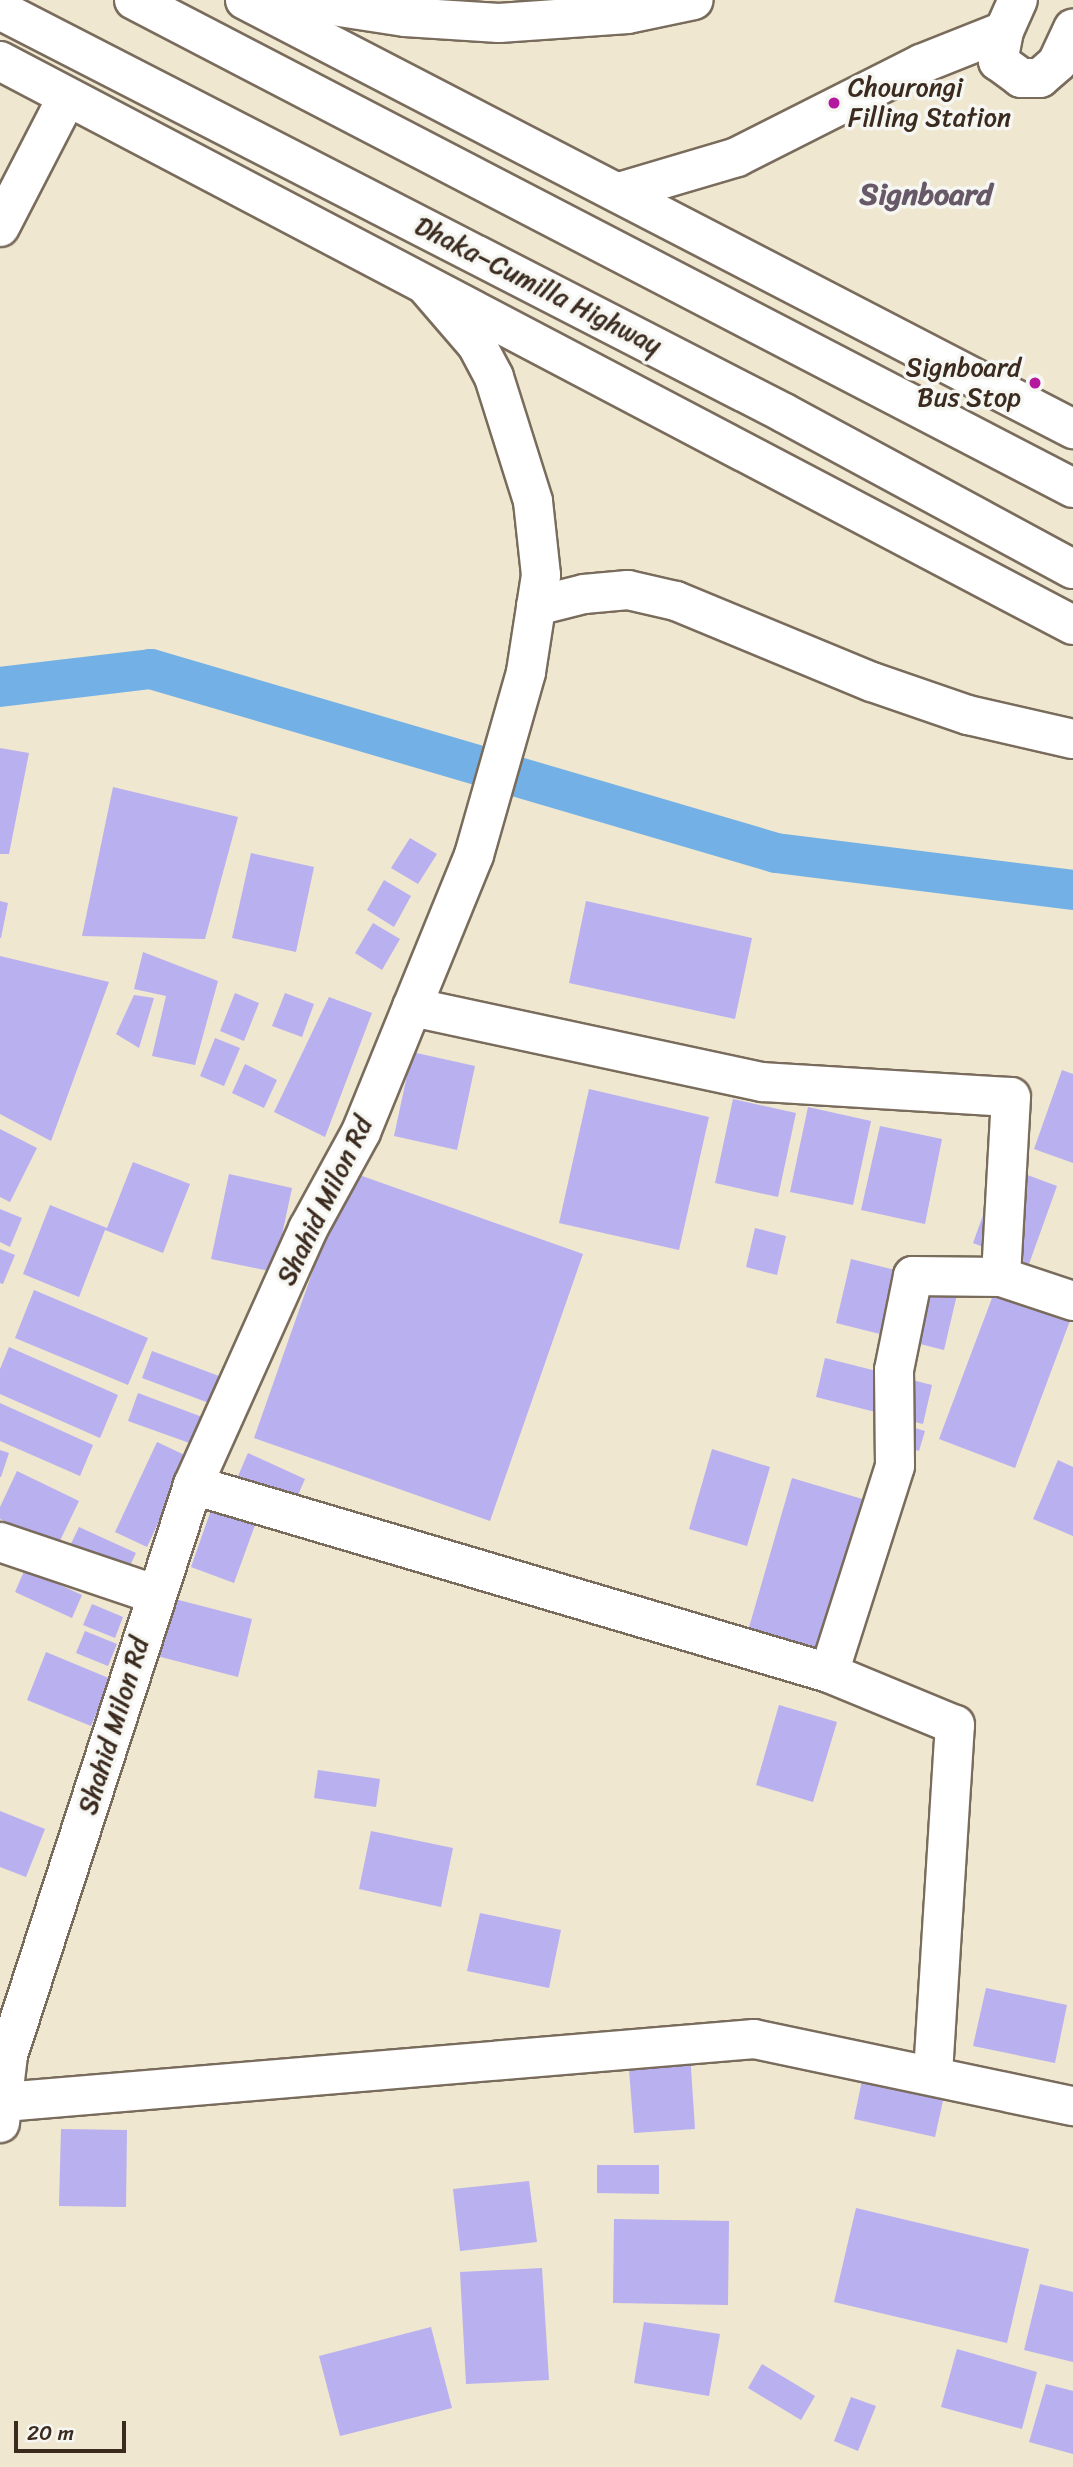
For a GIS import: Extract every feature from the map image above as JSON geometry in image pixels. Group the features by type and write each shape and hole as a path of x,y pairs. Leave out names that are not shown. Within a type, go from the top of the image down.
{"main road":[{"path":"134,0 1073,488"},
{"path":"245,0 1073,429"},
{"path":"294,0 405,17 499,23 628,14 694,0"},
{"name":"Dhaka–Cumilla Highway","path":"0,10 784,413 1073,569"},
{"path":"619,192 737,156 921,64 1011,15"},
{"path":"1011,15 998,61 1021,78 1040,78 1057,63 1073,29"},
{"path":"0,61 1073,625"},
{"path":"0,227 67,97"},
{"name":"Shahid Milon Rd","path":"2,2113 4,2054 154,1594 193,1485 308,1228 361,1132 474,855 526,673 541,575 533,501 507,410 477,345 428,288"},
{"path":"536,606 584,593 628,590 676,601 944,707 1073,739"},
{"path":"412,1007 763,1082 1011,1097 1001,1277"},
{"path":"829,1673 895,1466 894,1370 913,1276 1001,1277 1073,1301"},
{"path":"193,1485 829,1673 955,1725 933,2073"},
{"path":"0,1542 154,1594"},
{"path":"2,2113 754,2039 933,2073 1073,2106"}],"building":[{"path":"0,748 29,753 9,854 0,854"},
{"path":"113,787 238,817 205,939 82,936"},
{"path":"410,838 437,854 418,884 391,868"},
{"path":"251,853 314,867 296,952 232,938"},
{"path":"384,880 411,896 394,927 367,910"},
{"path":"0,901 8,903 1,938 0,938"},
{"path":"586,901 752,938 735,1019 569,983"},
{"path":"373,923 400,939 382,970 355,953"},
{"path":"143,952 218,981 195,1065 152,1056 166,996 134,989"},
{"path":"0,956 109,982 51,1141 0,1114"},
{"path":"235,993 259,1003 244,1041 220,1031"},
{"path":"285,993 314,1004 302,1037 272,1026"},
{"path":"134,995 154,998 139,1048 116,1034"},
{"path":"329,997 372,1013 325,1137 274,1112"},
{"path":"215,1038 240,1048 224,1086 200,1076"},
{"path":"412,1052 475,1066 457,1150 394,1136"},
{"path":"245,1064 277,1080 264,1108 232,1093"},
{"path":"1062,1070 1073,1074 1073,1163 1034,1149"},
{"path":"589,1089 709,1117 679,1250 559,1223"},
{"path":"733,1099 796,1113 778,1197 715,1183"},
{"path":"808,1107 871,1121 853,1205 790,1192"},
{"path":"880,1126 942,1139 925,1224 861,1210"},
{"path":"0,1129 37,1148 10,1202 0,1197"},
{"path":"133,1162 190,1184 163,1253 105,1230 79,1297 23,1274 50,1205 107,1228"},
{"path":"1001,1165 1057,1186 1029,1264 973,1243"},
{"path":"348,1171 583,1254 490,1521 254,1438"},
{"path":"229,1174 292,1188 274,1272 211,1259"},
{"path":"0,1209 22,1218 10,1247 0,1242"},
{"path":"755,1228 786,1236 777,1275 746,1267"},
{"path":"0,1249 15,1255 3,1284 0,1283"},
{"path":"851,1259 959,1286 944,1350 836,1323"},
{"path":"34,1290 148,1338 128,1385 15,1338"},
{"path":"995,1290 1071,1318 1015,1468 939,1439"},
{"path":"9,1347 118,1395 100,1438 0,1394 0,1369"},
{"path":"152,1351 219,1376 209,1403 142,1378"},
{"path":"825,1358 932,1385 923,1424 816,1397"},
{"path":"138,1393 205,1418 195,1445 128,1421"},
{"path":"0,1403 93,1445 80,1476 0,1441"},
{"path":"888,1420 925,1431 919,1451 882,1439"},
{"path":"157,1442 189,1457 147,1547 115,1532"},
{"path":"712,1449 770,1467 747,1546 689,1529"},
{"path":"0,1450 9,1453 1,1477 0,1477"},
{"path":"248,1453 305,1479 295,1502 238,1476"},
{"path":"1058,1460 1073,1467 1073,1536 1033,1519"},
{"path":"17,1471 79,1501 57,1547 0,1519 0,1507"},
{"path":"792,1478 869,1501 825,1654 748,1631"},
{"path":"211,1510 255,1525 234,1583 191,1567"},
{"path":"79,1527 136,1553 125,1576 68,1550"},
{"path":"25,1569 82,1595 72,1618 15,1592"},
{"path":"171,1598 252,1619 238,1677 157,1656"},
{"path":"92,1604 123,1617 115,1638 83,1625"},
{"path":"85,1631 117,1644 108,1666 76,1653"},
{"path":"46,1652 111,1679 91,1726 27,1700"},
{"path":"779,1705 837,1722 813,1802 756,1785"},
{"path":"318,1770 380,1779 376,1807 314,1798"},
{"path":"0,1811 45,1829 26,1877 0,1867"},
{"path":"371,1831 453,1848 441,1907 359,1889"},
{"path":"480,1913 561,1930 549,1988 467,1971"},
{"path":"986,1988 1067,2005 1055,2063 973,2046"},
{"path":"690,2053 695,2129 634,2133 628,2057"},
{"path":"866,2061 948,2078 935,2137 854,2119"},
{"path":"61,2129 127,2130 126,2207 59,2206"},
{"path":"597,2165 659,2165 659,2194 597,2193"},
{"path":"529,2181 537,2242 460,2251 453,2189"},
{"path":"856,2208 1029,2249 1007,2343 834,2302"},
{"path":"614,2219 729,2221 728,2305 613,2303"},
{"path":"542,2268 549,2380 466,2384 460,2272"},
{"path":"1040,2284 1073,2292 1073,2362 1024,2350"},
{"path":"644,2322 720,2334 709,2396 634,2383"},
{"path":"431,2327 452,2408 340,2436 319,2356"},
{"path":"957,2349 1037,2372 1022,2429 941,2407"},
{"path":"762,2364 815,2396 801,2420 748,2388"},
{"path":"1046,2384 1073,2391 1073,2454 1029,2442"},
{"path":"851,2397 876,2406 858,2451 834,2441"}],"waterway":[{"path":"0,687 151,669 776,853 1073,890"}],"place":[{"name":"Chourongi Filling Station","path":"834,103"},
{"name":"Signboard Bus Stop","path":"1035,383"}],"district":[{"name":"Signboard","path":"926,194"}]}
